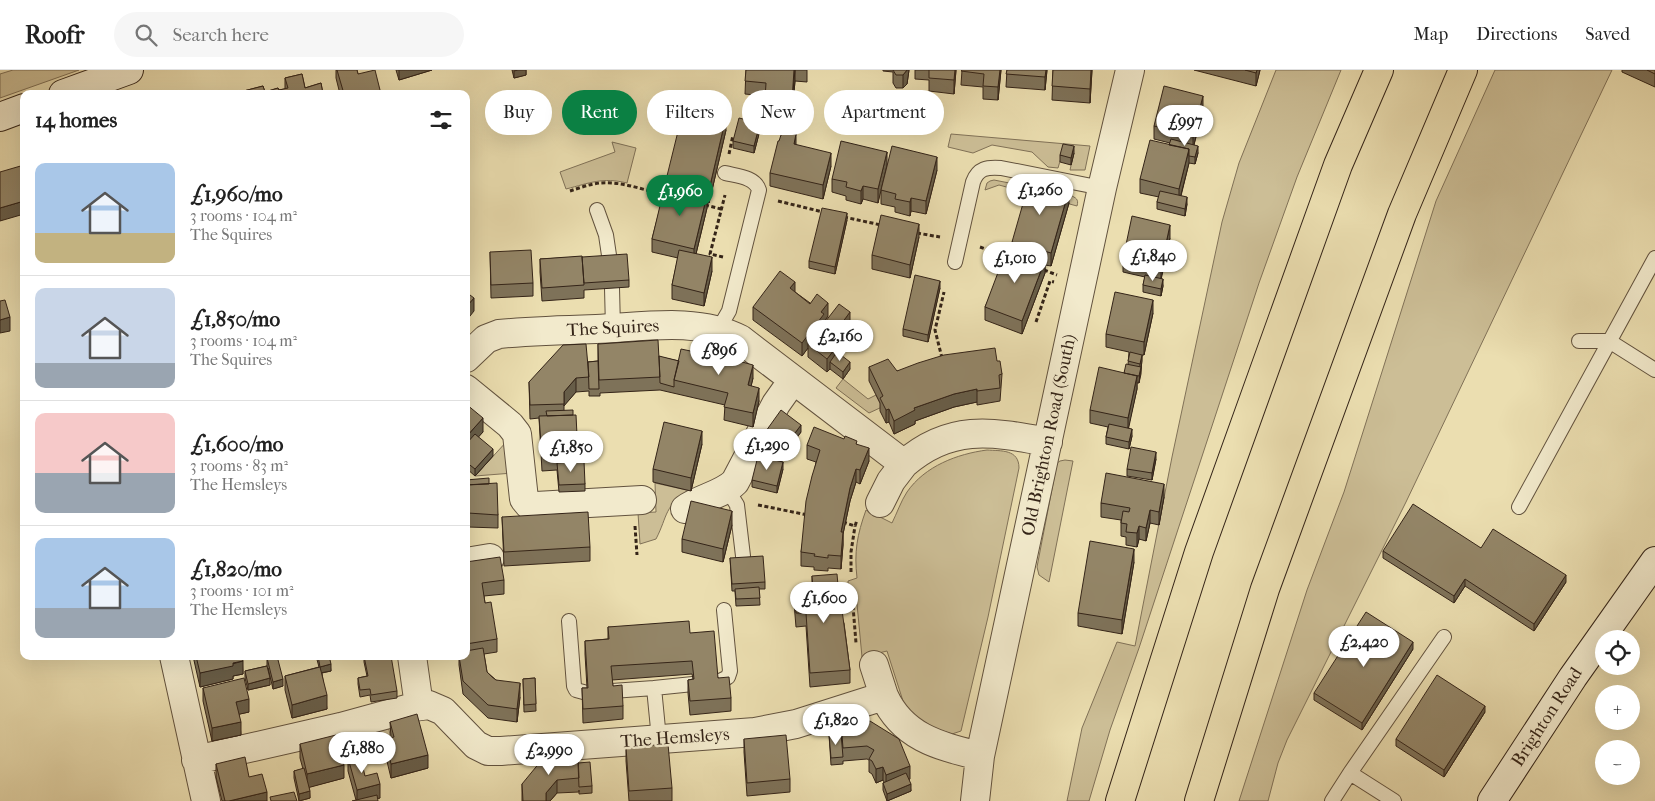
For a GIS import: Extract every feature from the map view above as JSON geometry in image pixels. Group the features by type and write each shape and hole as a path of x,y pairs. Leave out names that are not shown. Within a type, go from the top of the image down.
{"highway":[{"path":"1120,801 1206,534 1338,165 1379,70"},
{"path":"1199,801 1264,590 1402,214 1463,70"}],"street":[{"path":"74,90 129,70"},
{"name":"Old Brighton Road (South)","path":"975,801 980,756 1048,442 1069,279 1102,188 1130,70"},
{"path":"0,117 20,110"},
{"name":"The Squires","path":"470,354 486,338 499,334 678,325 718,330 740,338 904,464"},
{"path":"685,509 699,500 732,497 738,478 764,426 776,404 793,380"},
{"path":"470,392 515,430 519,440 524,499 529,505 642,500"},
{"path":"869,510 904,464 942,440 968,434 992,433 1048,442"},
{"name":"Brighton Road","path":"1492,801 1574,677 1655,561"},
{"path":"175,660 206,801"},
{"path":"413,660 419,706"},
{"path":"874,665 884,696 899,719 921,737 948,748 980,756"},
{"name":"The Hemsleys","path":"196,760 429,705 443,711 476,746 488,750 501,751 706,737 776,729 884,696"}],"lane":[{"path":"955,262 973,182 977,173 984,168 1001,168 1102,188"},
{"path":"718,330 729,312 759,190 757,184 752,180 725,173"},
{"path":"597,210 606,235 610,262"},
{"path":"1518,507 1655,258"},
{"path":"612,288 613,328"},
{"path":"1579,341 1609,341 1655,370"},
{"path":"732,497 743,556"},
{"path":"718,682 728,677 730,671 724,610"},
{"path":"569,621 574,686 576,690 588,693"},
{"path":"1332,801 1444,637"},
{"path":"612,691 693,684"},
{"path":"654,688 659,739"},
{"path":"1350,774 1394,801"}],"path":[{"path":"733,135 721,189 726,190 710,254 742,262"},
{"path":"570,191 604,182 674,197"},
{"path":"758,196 825,213"},
{"path":"702,204 721,209"},
{"path":"844,217 882,226"},
{"path":"911,232 960,241 1014,259"},
{"path":"1040,268 1069,279"},
{"path":"1036,322 1050,281 1069,279"},
{"path":"942,359 935,330 944,292"},
{"path":"732,497 748,503 814,516"},
{"path":"851,572 851,552 855,526 869,510"},
{"path":"837,521 855,526"}],"shaded area":[{"path":"13,70 79,70 0,98 0,74"},
{"path":"1276,70 1341,70 1297,177 1259,283 1139,648 1110,730 1089,801 1067,801 1082,728 1117,642 1135,646 1172,457 1222,222 1239,163"},
{"path":"1495,70 1612,70 1406,502 1287,740 1278,763 1268,801 1239,801 1307,590 1344,492 1436,201"},
{"path":"951,134 1090,146 1085,170 1070,170 1074,153 1063,151 1058,168 1048,167 1032,152 992,145 973,153 948,147"},
{"path":"612,142 636,148 627,183 603,181 566,189 560,172 615,152"},
{"path":"994,180 1070,195 1078,202 1077,206 999,185 985,190 987,183"},
{"path":"843,379 868,399 876,395 882,407 869,413 836,388"},
{"path":"508,440 513,473 475,476"},
{"path":"987,450 1013,454 1016,457 1019,468 988,617 961,731 952,734 937,729 910,714 903,701 887,651 862,657 857,604 850,604 848,581 857,578 857,544 866,510 892,523 907,492 914,483 932,468 953,458"},
{"path":"1065,460 1073,461 1049,582 1039,575 1037,567 1057,463"},
{"path":"655,483 691,491 671,506 656,539 640,544 638,513 656,512"},
{"path":"388,724 390,735 361,742 355,749 354,733"}],"building":[{"path":"337,70 357,70 358,74 375,70 380,90 343,90"},
{"path":"746,70 794,70 793,90 766,90 766,83 745,81"},
{"path":"893,70 907,70 903,75 896,75"},
{"path":"929,70 955,70 954,80 929,78"},
{"path":"962,70 1000,70 998,87 983,86 984,74"},
{"path":"1007,70 1046,70 1045,77 1006,74"},
{"path":"1053,70 1091,70 1090,89 1052,86"},
{"path":"1245,70 1257,70 1256,73"},
{"path":"1647,70 1655,70 1655,74"},
{"path":"302,74 305,88 321,83 322,90 279,90 288,88 285,78"},
{"path":"263,86 264,90 248,90"},
{"path":"1164,86 1203,96 1193,135 1154,126"},
{"path":"739,118 742,119 742,135 757,135 754,146 733,141"},
{"path":"677,135 722,135 709,190 666,180"},
{"path":"781,135 796,135 794,144 831,153 823,185 770,173"},
{"path":"1171,139 1198,146 1195,157 1189,156 1189,149 1169,145"},
{"path":"1150,140 1189,149 1179,189 1140,179"},
{"path":"841,141 887,152 878,189 863,186 861,191 846,187 847,182 832,179"},
{"path":"1063,144 1074,146 1071,158 1060,155"},
{"path":"892,146 937,157 926,201 911,198 910,202 895,199 896,194 881,190"},
{"path":"20,166 20,202 0,208 0,172"},
{"path":"1030,179 1069,190 1051,253 1012,242"},
{"path":"665,185 707,195 694,249 652,239"},
{"path":"1160,191 1187,197 1185,209 1157,202"},
{"path":"822,208 847,213 835,267 809,261"},
{"path":"881,215 919,224 910,265 872,255"},
{"path":"1132,216 1170,225 1161,267 1123,259"},
{"path":"1008,246 1045,260 1022,321 985,307"},
{"path":"531,250 533,283 491,285 490,252"},
{"path":"679,250 712,257 704,293 672,285"},
{"path":"627,254 629,280 584,283 582,257"},
{"path":"582,256 584,285 542,288 540,259"},
{"path":"780,271 795,282 790,288 810,304 817,294 828,303 821,312 824,314 802,343 753,307"},
{"path":"915,275 940,281 928,335 903,329"},
{"path":"1145,275 1163,279 1161,289 1143,285"},
{"path":"1115,292 1153,300 1144,342 1106,334"},
{"path":"5,300 10,317 0,320 0,301"},
{"path":"839,304 850,312 842,323 850,329 827,359 808,344"},
{"path":"658,340 660,377 599,380 598,344"},
{"path":"586,344 589,377 576,378 564,392 564,404 530,405 529,382 563,345"},
{"path":"701,347 737,355 735,360 753,365 748,385 759,388 753,413 724,407 728,393 674,380 681,349 700,353"},
{"path":"995,348 1002,374 999,375 1000,388 977,391 977,389 954,394 914,408 915,410 894,421 889,409 886,410 880,398 883,396 869,367 888,359 897,371 944,355"},
{"path":"837,352 850,362 843,372 830,362"},
{"path":"1130,352 1142,355 1140,364 1128,361"},
{"path":"659,356 679,361 674,387 660,383"},
{"path":"598,361 599,389 589,389 588,362"},
{"path":"1126,364 1141,367 1139,376 1124,373"},
{"path":"1099,367 1137,376 1128,418 1090,410"},
{"path":"470,407 483,418 470,433"},
{"path":"573,410 573,415 547,416 546,411"},
{"path":"781,410 801,425 786,445 766,431"},
{"path":"576,415 578,455 542,457 539,416"},
{"path":"664,422 702,431 691,478 653,469"},
{"path":"1109,424 1132,429 1129,442 1106,437"},
{"path":"814,427 844,439 845,436 857,441 856,444 869,448 860,470 856,469 850,488 841,532 843,532 841,556 828,555 828,558 801,552 806,501 820,450 807,445"},
{"path":"475,434 493,449 475,469 470,465 470,440"},
{"path":"1131,447 1156,452 1152,473 1127,469"},
{"path":"758,456 783,462 777,486 752,480"},
{"path":"584,461 585,484 559,485 557,463"},
{"path":"1106,473 1164,484 1159,512 1150,510 1146,528 1139,526 1137,533 1126,532 1127,524 1121,523 1123,511 1129,512 1130,508 1101,503"},
{"path":"489,478 489,484 470,485 470,480"},
{"path":"497,483 498,515 470,513 470,485"},
{"path":"691,501 732,511 723,549 682,539"},
{"path":"1413,504 1481,548 1493,529 1566,575 1534,624 1465,579 1454,596 1383,551"},
{"path":"588,512 590,547 504,552 502,517"},
{"path":"1090,541 1134,549 1122,620 1078,613"},
{"path":"763,556 765,582 732,584 730,558"},
{"path":"500,557 504,580 482,583 485,603 491,602 497,639 470,643 470,561"},
{"path":"837,574 838,585 841,584 844,609 842,610 850,670 810,673 806,613 796,613 794,590 813,588 812,576"},
{"path":"759,587 760,598 736,599 735,589"},
{"path":"1366,612 1413,642 1362,723 1314,693"},
{"path":"689,621 690,633 714,631 718,678 729,677 731,698 690,701 688,680 694,679 692,661 611,666 613,686 622,685 623,706 583,709 582,688 588,688 585,641 609,639 608,627"},
{"path":"483,648 487,672 496,680 520,683 517,709 488,705 463,681 460,660 470,660 470,650"},
{"path":"197,660 243,660 233,663 233,666 200,673"},
{"path":"268,660 278,660 283,679 273,682"},
{"path":"319,660 330,660 331,664 320,667"},
{"path":"365,660 392,660 397,691 371,695 370,689 360,690 358,678 368,676"},
{"path":"267,666 270,678 248,684 245,671"},
{"path":"320,667 327,695 292,705 285,676"},
{"path":"1437,675 1485,706 1444,770 1396,739"},
{"path":"244,678 249,699 236,702 241,722 212,728 203,688"},
{"path":"535,678 536,704 524,705 523,679"},
{"path":"417,714 428,755 391,764 385,739 394,737 390,722"},
{"path":"870,721 899,739 910,766 886,775 883,767 876,769 869,759 874,750 867,746 843,748 841,723"},
{"path":"841,733 843,757 831,758 829,734"},
{"path":"336,735 344,765 307,774 300,744"},
{"path":"786,735 790,779 747,783 744,739"},
{"path":"668,744 672,788 629,791 626,747"},
{"path":"360,755 365,776 377,773 380,784 357,790 348,758"},
{"path":"578,755 579,778 557,780 546,793 546,801 523,801 522,784 545,756"},
{"path":"245,757 249,777 262,774 267,792 225,801 216,764"},
{"path":"590,762 592,786 579,787 578,763"},
{"path":"304,768 310,791 299,794 294,771"},
{"path":"906,773 911,784 887,794 883,783"},
{"path":"294,792 297,801 271,801 270,797"},
{"path":"377,795 378,801 352,801"}]}
